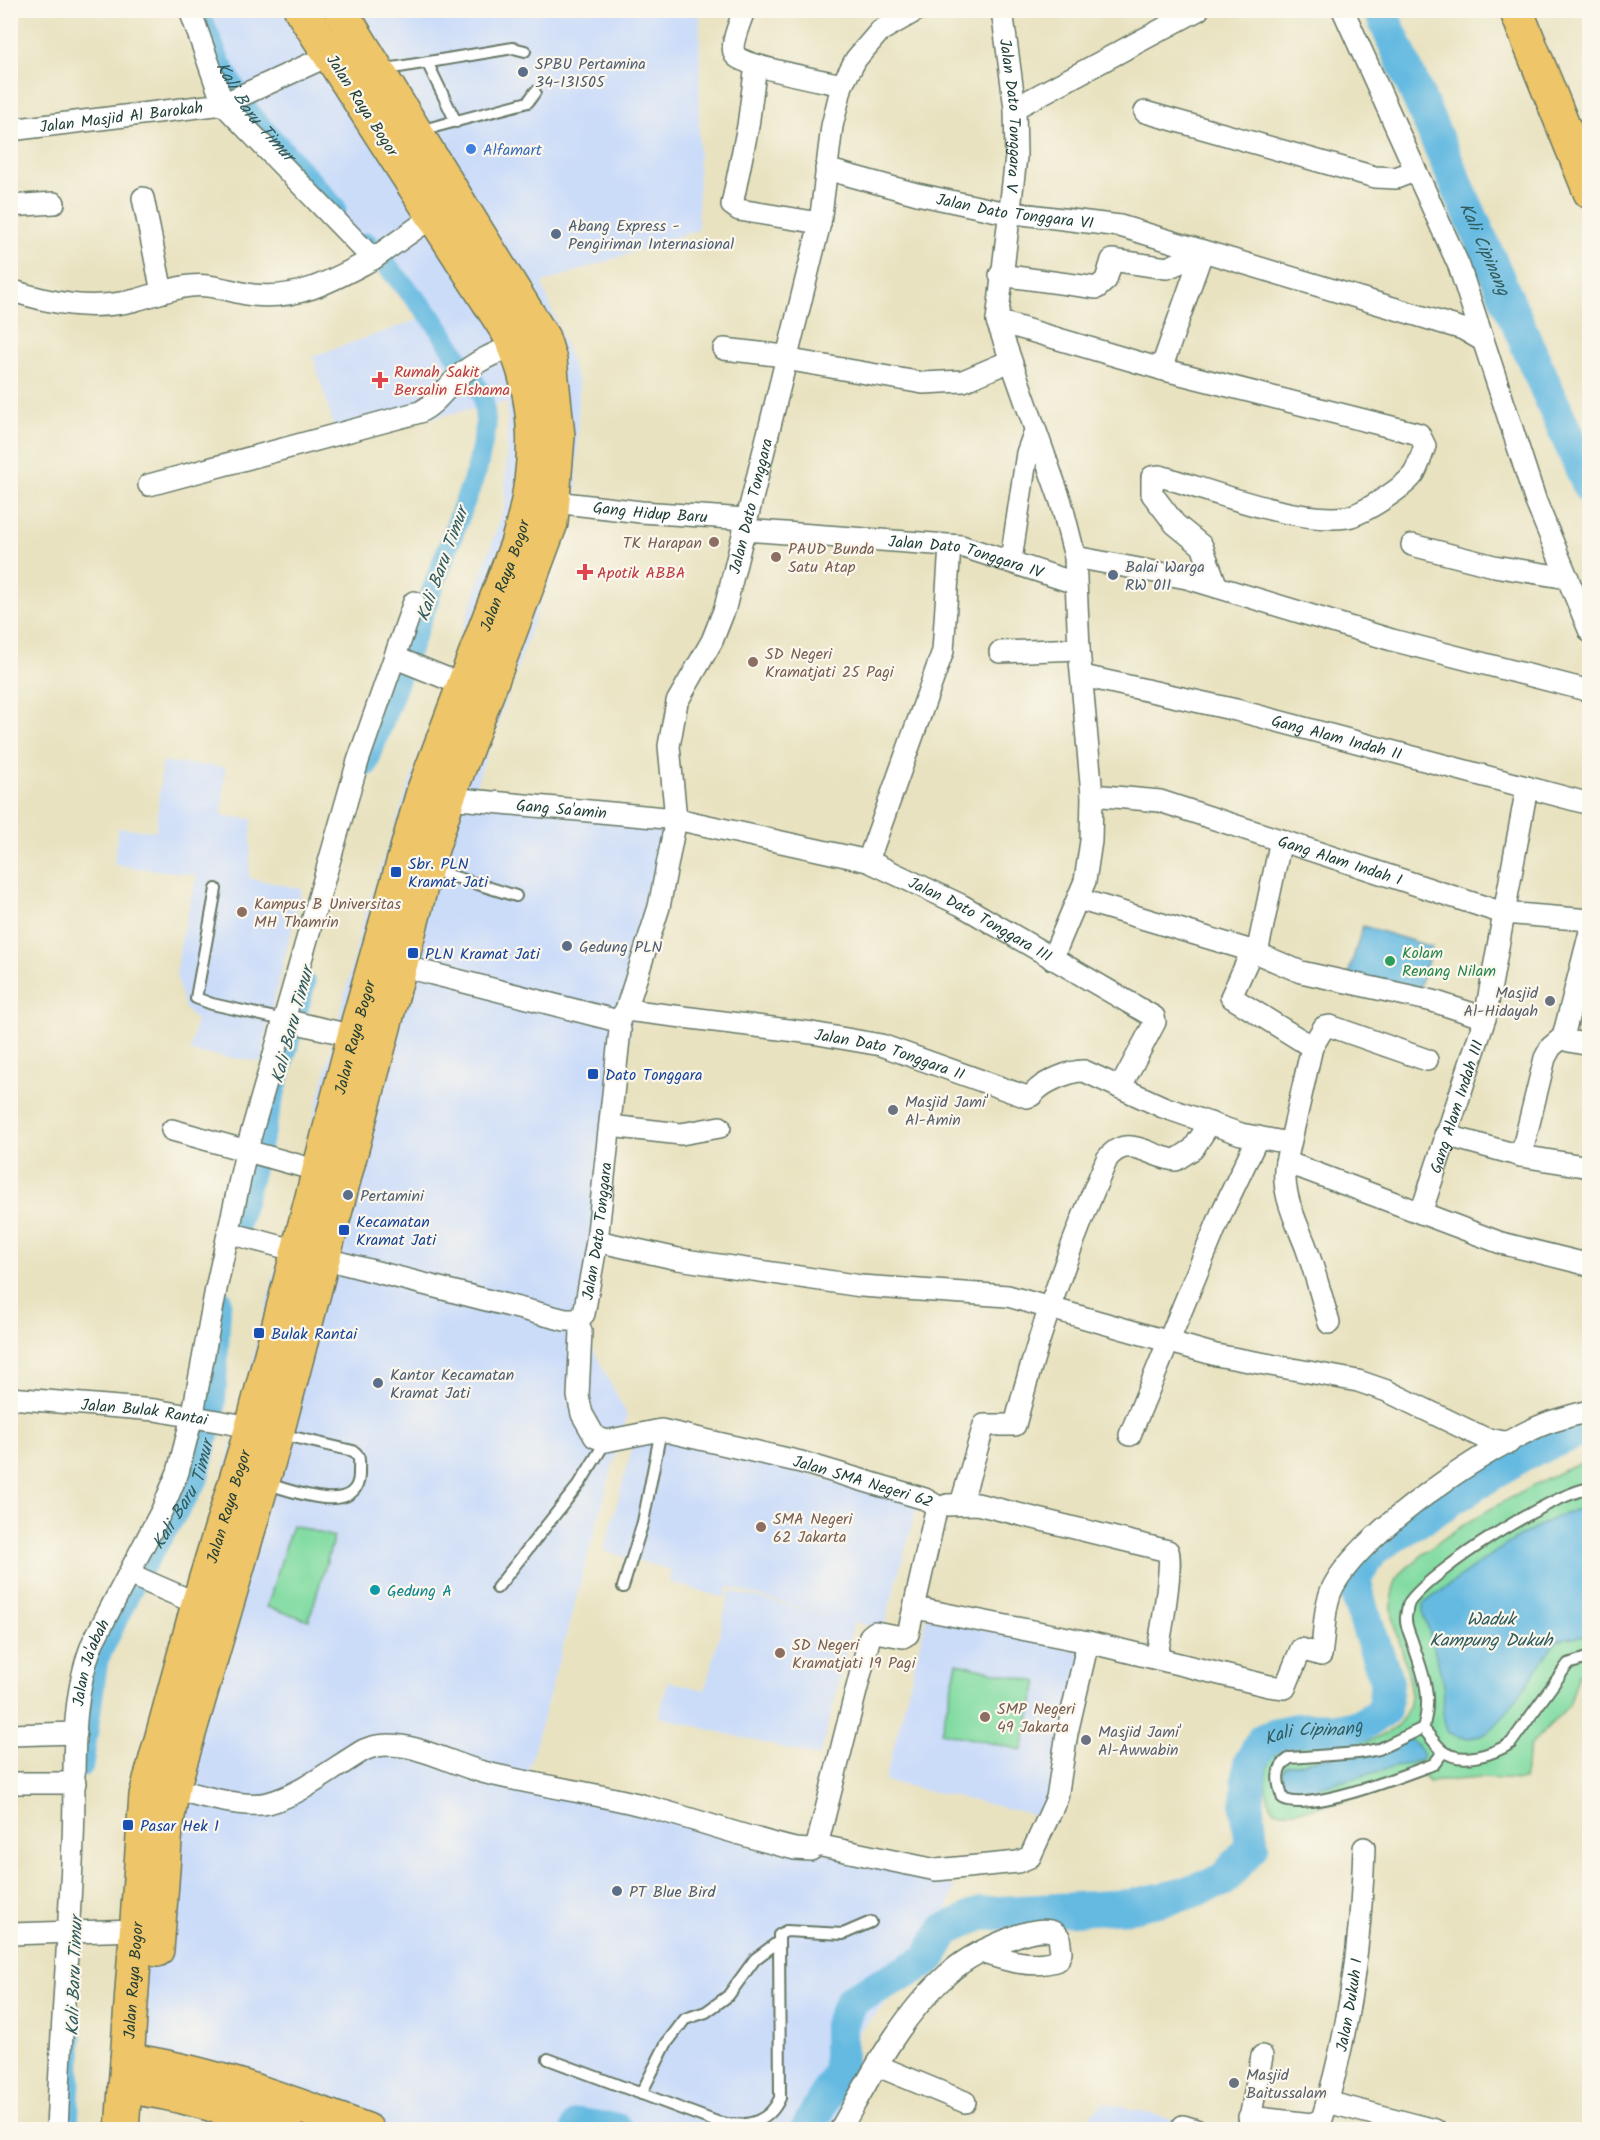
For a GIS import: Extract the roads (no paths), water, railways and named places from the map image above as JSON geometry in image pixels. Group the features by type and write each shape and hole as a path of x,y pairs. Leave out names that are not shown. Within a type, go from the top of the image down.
{"main road":[{"name":"Jalan Raya Bogor","path":"144,2130 137,2075 136,1930 146,1795 198,1604 252,1428 310,1254 423,792 517,544 530,492 534,459 532,415 526,376 502,350 435,215 301,10"},
{"name":"Jalan Raya Bogor","path":"310,1254 319,1171 358,1054 398,965 448,798 543,549 555,502 558,435 550,360 543,338 340,10"},
{"path":"1516,10 1590,192"},
{"name":"Jalan Raya Bogor","path":"122,2130 137,2075 166,1828 173,1788 262,1483 252,1428"},
{"path":"137,2075 286,2130"},
{"path":"137,2075 236,2084 367,2130"}],"street":[{"path":"190,10 235,99 380,254"},
{"path":"744,10 734,45 735,54 742,60 842,85"},
{"name":"Jalan Dato Tonggara V","path":"1002,10 1015,108 1016,157 1000,275 997,321 1061,502 1075,557 1075,583"},
{"path":"1015,108 1198,10"},
{"path":"1343,10 1459,266 1536,502 1590,632"},
{"name":"Jalan Dato Tonggara","path":"234,1234 565,1320 577,1320 584,1314 597,1241 622,1015 659,908 676,819 669,746 675,709 684,687 712,641 725,608 820,223 832,126 842,85 856,59 871,40 880,31 912,12"},
{"name":"Jalan Masjid Al Barokah","path":"10,130 235,99 330,55"},
{"path":"756,65 732,205 739,210 820,223"},
{"path":"1145,112 1375,177 1396,178 1414,171"},
{"name":"Jalan Dato Tonggara VI","path":"826,169 917,194 1009,213 1120,226 1463,329 1482,340"},
{"path":"143,198 162,292"},
{"path":"10,206 54,203"},
{"path":"10,290 44,302 81,306 134,300 162,292 204,285 250,294 287,296 338,278 380,254 435,215"},
{"path":"1000,275 1097,288 1106,280 1112,260 1167,268 1202,252"},
{"path":"1161,369 1202,252"},
{"path":"997,321 1161,369 1419,434 1425,446 1415,473 1404,485 1357,515 1345,517 1286,512 1160,476 1152,477 1152,494 1175,524 1202,546 1217,587"},
{"path":"724,349 923,383 963,381 1010,361"},
{"path":"149,485 420,412 439,399 460,375 502,350"},
{"path":"1011,560 1027,453 1035,431"},
{"name":"Gang Hidup Baru","path":"555,502 745,524"},
{"name":"Jalan Dato Tonggara IV","path":"745,524 950,546 1011,560 1075,583"},
{"path":"1412,545 1494,566 1568,578"},
{"path":"868,861 874,851 943,651 950,546"},
{"path":"1075,557 1146,568 1392,640 1590,691"},
{"name":"Jalan Dato Tonggara III","path":"676,819 868,861 961,905 1052,959 1085,881 1091,841 1092,795 1083,676 1078,649 1075,583"},
{"name":"Jalan Ja'abah","path":"57,2130 77,1931 76,1733 88,1653 138,1577 198,1417 234,1234 358,761 404,662 414,602"},
{"path":"1000,652 1078,649"},
{"path":"404,662 463,685"},
{"name":"Gang Alam Indah II","path":"1083,676 1236,710 1590,804"},
{"name":"Gang Alam Indah III","path":"1421,1213 1485,1018 1527,787"},
{"name":"Gang Alam Indah I","path":"1092,795 1160,801 1503,913 1590,920"},
{"name":"Gang Sa'amin","path":"448,798 676,819"},
{"path":"1281,840 1254,952 1231,997 1312,1047"},
{"path":"1078,899 1254,952 1301,972 1433,1001 1485,1018"},
{"path":"1521,1156 1545,1058 1551,1047 1563,1037 1590,932"},
{"path":"1052,959 1156,1019 1120,1088 1210,1123 1258,1137 1421,1213 1502,1243 1590,1265"},
{"path":"398,965 622,1015"},
{"name":"Jalan Dato Tonggara II","path":"622,1015 812,1033 880,1045 1027,1097 1031,1097 1042,1086 1080,1070 1120,1088"},
{"path":"291,1022 358,1054"},
{"path":"1329,1323 1306,1248 1292,1213 1285,1175 1288,1152 1312,1047 1322,1030 1330,1026 1427,1060"},
{"path":"1563,1037 1569,1041 1590,1045"},
{"path":"961,1504 984,1425 1015,1425 1020,1399 1050,1307 1083,1215 1112,1152 1124,1146 1134,1146 1176,1160 1193,1149 1210,1123"},
{"path":"610,1126 681,1134 720,1127"},
{"path":"172,1130 319,1171"},
{"path":"1446,1136 1521,1156 1590,1167"},
{"path":"1130,1435 1222,1212 1258,1137"},
{"path":"597,1241 678,1259 861,1286 1008,1296 1216,1355 1358,1381 1387,1391 1484,1438 1509,1443"},
{"path":"577,1320 581,1331 578,1396 582,1414 595,1437 606,1441"},
{"name":"Jalan Bulak Rantai","path":"10,1398 108,1406 198,1417 252,1428"},
{"path":"915,1608 1088,1642 1285,1688 1301,1649 1321,1654 1333,1588 1374,1536 1471,1464 1548,1423 1590,1410"},
{"name":"Jalan SMA Negeri 62","path":"606,1441 661,1430 801,1462 925,1499 938,1506 915,1608 906,1637 877,1632 870,1636 817,1845"},
{"path":"938,1506 977,1504 1168,1551 1171,1560 1166,1581 1165,1620 1156,1658"},
{"path":"138,1577 198,1604"},
{"path":"173,1788 247,1804 269,1803 299,1791 364,1750 373,1746 390,1745 427,1753 480,1772 644,1806 795,1849 811,1850 817,1845 936,1870 983,1867 1030,1857 1057,1798 1067,1734 1088,1642"},
{"path":"10,1735 76,1733"},
{"path":"10,1783 75,1783"},
{"name":"Jalan Dukuh I","path":"1262,2056 1248,2123 1317,2123 1322,2119 1344,2038 1352,1991 1364,1848"},
{"path":"10,1934 136,1930"},
{"path":"840,2130 910,2017 933,1988 949,1973 981,1952"},
{"path":"878,2066 965,2102"},
{"path":"1327,2102 1372,2111 1435,2130"}],"lane":[{"path":"378,70 513,48 525,51"},
{"path":"427,62 456,122"},
{"path":"415,132 528,102 535,92"},
{"path":"426,868 516,896"},
{"path":"216,889 196,998 212,1004 291,1022"},
{"path":"252,1428 353,1450 359,1457 360,1481 352,1492 334,1499 262,1483"},
{"path":"623,1587 643,1522 661,1430"},
{"path":"497,1588 580,1483 606,1441"},
{"path":"1443,1752 1434,1764 1331,1798 1292,1804 1283,1799 1278,1773 1282,1763 1290,1758 1358,1754 1380,1749 1423,1728 1428,1712 1428,1689 1406,1620 1408,1602 1421,1589 1490,1537 1530,1514 1590,1488"},
{"path":"1423,1728 1443,1752 1454,1756 1479,1757 1500,1750 1510,1743 1568,1664 1590,1657"},
{"path":"548,2059 729,2125 752,2124 776,2107 780,2098 781,1962 779,1935 786,1931 843,1934 871,1922"},
{"path":"641,2094 666,2044 685,2019 706,2012 728,1996 755,1959 778,1942"}],"water":[{"name":"Kolam Renang Nilam","path":"1363,926 1432,947 1417,996 1348,975"},
{"name":"Waduk Kampung Dukuh","path":"1589,1505 1589,1635 1566,1638 1555,1643 1510,1708 1491,1730 1478,1737 1470,1738 1447,1732 1443,1715 1444,1684 1423,1604 1502,1547 1544,1523"},
{"path":"1410,1740 1416,1744 1423,1755 1421,1760 1293,1794 1284,1788 1282,1772 1286,1766"}],"waterway":[{"name":"Kali Cipinang","path":"1380,10 1590,488"},
{"name":"Kali Baru Timur","path":"205,26 220,62 249,112 336,208"},
{"name":"Kali Baru Timur","path":"367,243 433,319 483,396 486,426 477,469 367,766"},
{"name":"Kali Baru Timur","path":"239,1225 305,983"},
{"name":"Kali Baru Timur","path":"83,1766 98,1660 139,1575 198,1480 215,1409 221,1299"},
{"name":"Kali Cipinang","path":"807,2130 840,2069 840,2025 852,2000 928,1960 945,1930 981,1914 1131,1906 1181,1895 1223,1880 1252,1847 1247,1807 1250,1763 1263,1740 1300,1730 1347,1729 1371,1720 1384,1710 1387,1682 1360,1604 1354,1579 1373,1549 1523,1454 1590,1426"},
{"name":"Kali Baru Timur","path":"68,2130 72,2031"},
{"name":"Kali Cipinang","path":"578,2130 579,2125 616,2130"}],"place":[{"name":"SPBU Pertamina 34-131505","path":"523,72"},
{"name":"Alfamart","path":"471,149"},
{"name":"Abang Express - Pengiriman Internasional","path":"556,234"},
{"name":"Rumah Sakit Bersalin Elshama","path":"380,380"},
{"name":"TK Harapan","path":"714,542"},
{"name":"PAUD Bunda Satu Atap","path":"776,557"},
{"name":"Apotik ABBA","path":"585,572"},
{"name":"Balai Warga RW 011","path":"1113,575"},
{"name":"SD Negeri Kramatjati 25 Pagi","path":"753,662"},
{"name":"Sbr. PLN Kramat Jati","path":"396,872"},
{"name":"Kampus B Universitas MH Thamrin","path":"242,912"},
{"name":"Gedung PLN","path":"567,946"},
{"name":"PLN Kramat Jati","path":"413,953"},
{"name":"Kolam Renang Nilam","path":"1390,961"},
{"name":"Masjid Al-Hidayah","path":"1550,1001"},
{"name":"Dato Tonggara","path":"593,1074"},
{"name":"Masjid Jami' Al-Amin","path":"893,1110"},
{"name":"Pertamini","path":"348,1195"},
{"name":"Kecamatan Kramat Jati","path":"344,1230"},
{"name":"Bulak Rantai","path":"259,1333"},
{"name":"Kantor Kecamatan Kramat Jati","path":"378,1383"},
{"name":"SMA Negeri 62 Jakarta","path":"761,1527"},
{"name":"Gedung A","path":"375,1590"},
{"name":"SD Negeri Kramatjati 19 Pagi","path":"780,1653"},
{"name":"SMP Negeri 49 Jakarta","path":"985,1717"},
{"name":"Masjid Jami' Al-Awwabin","path":"1086,1740"},
{"name":"Pasar Hek 1","path":"128,1825"},
{"name":"PT Blue Bird","path":"617,1891"},
{"name":"Masjid Baitussalam","path":"1234,2083"}]}
